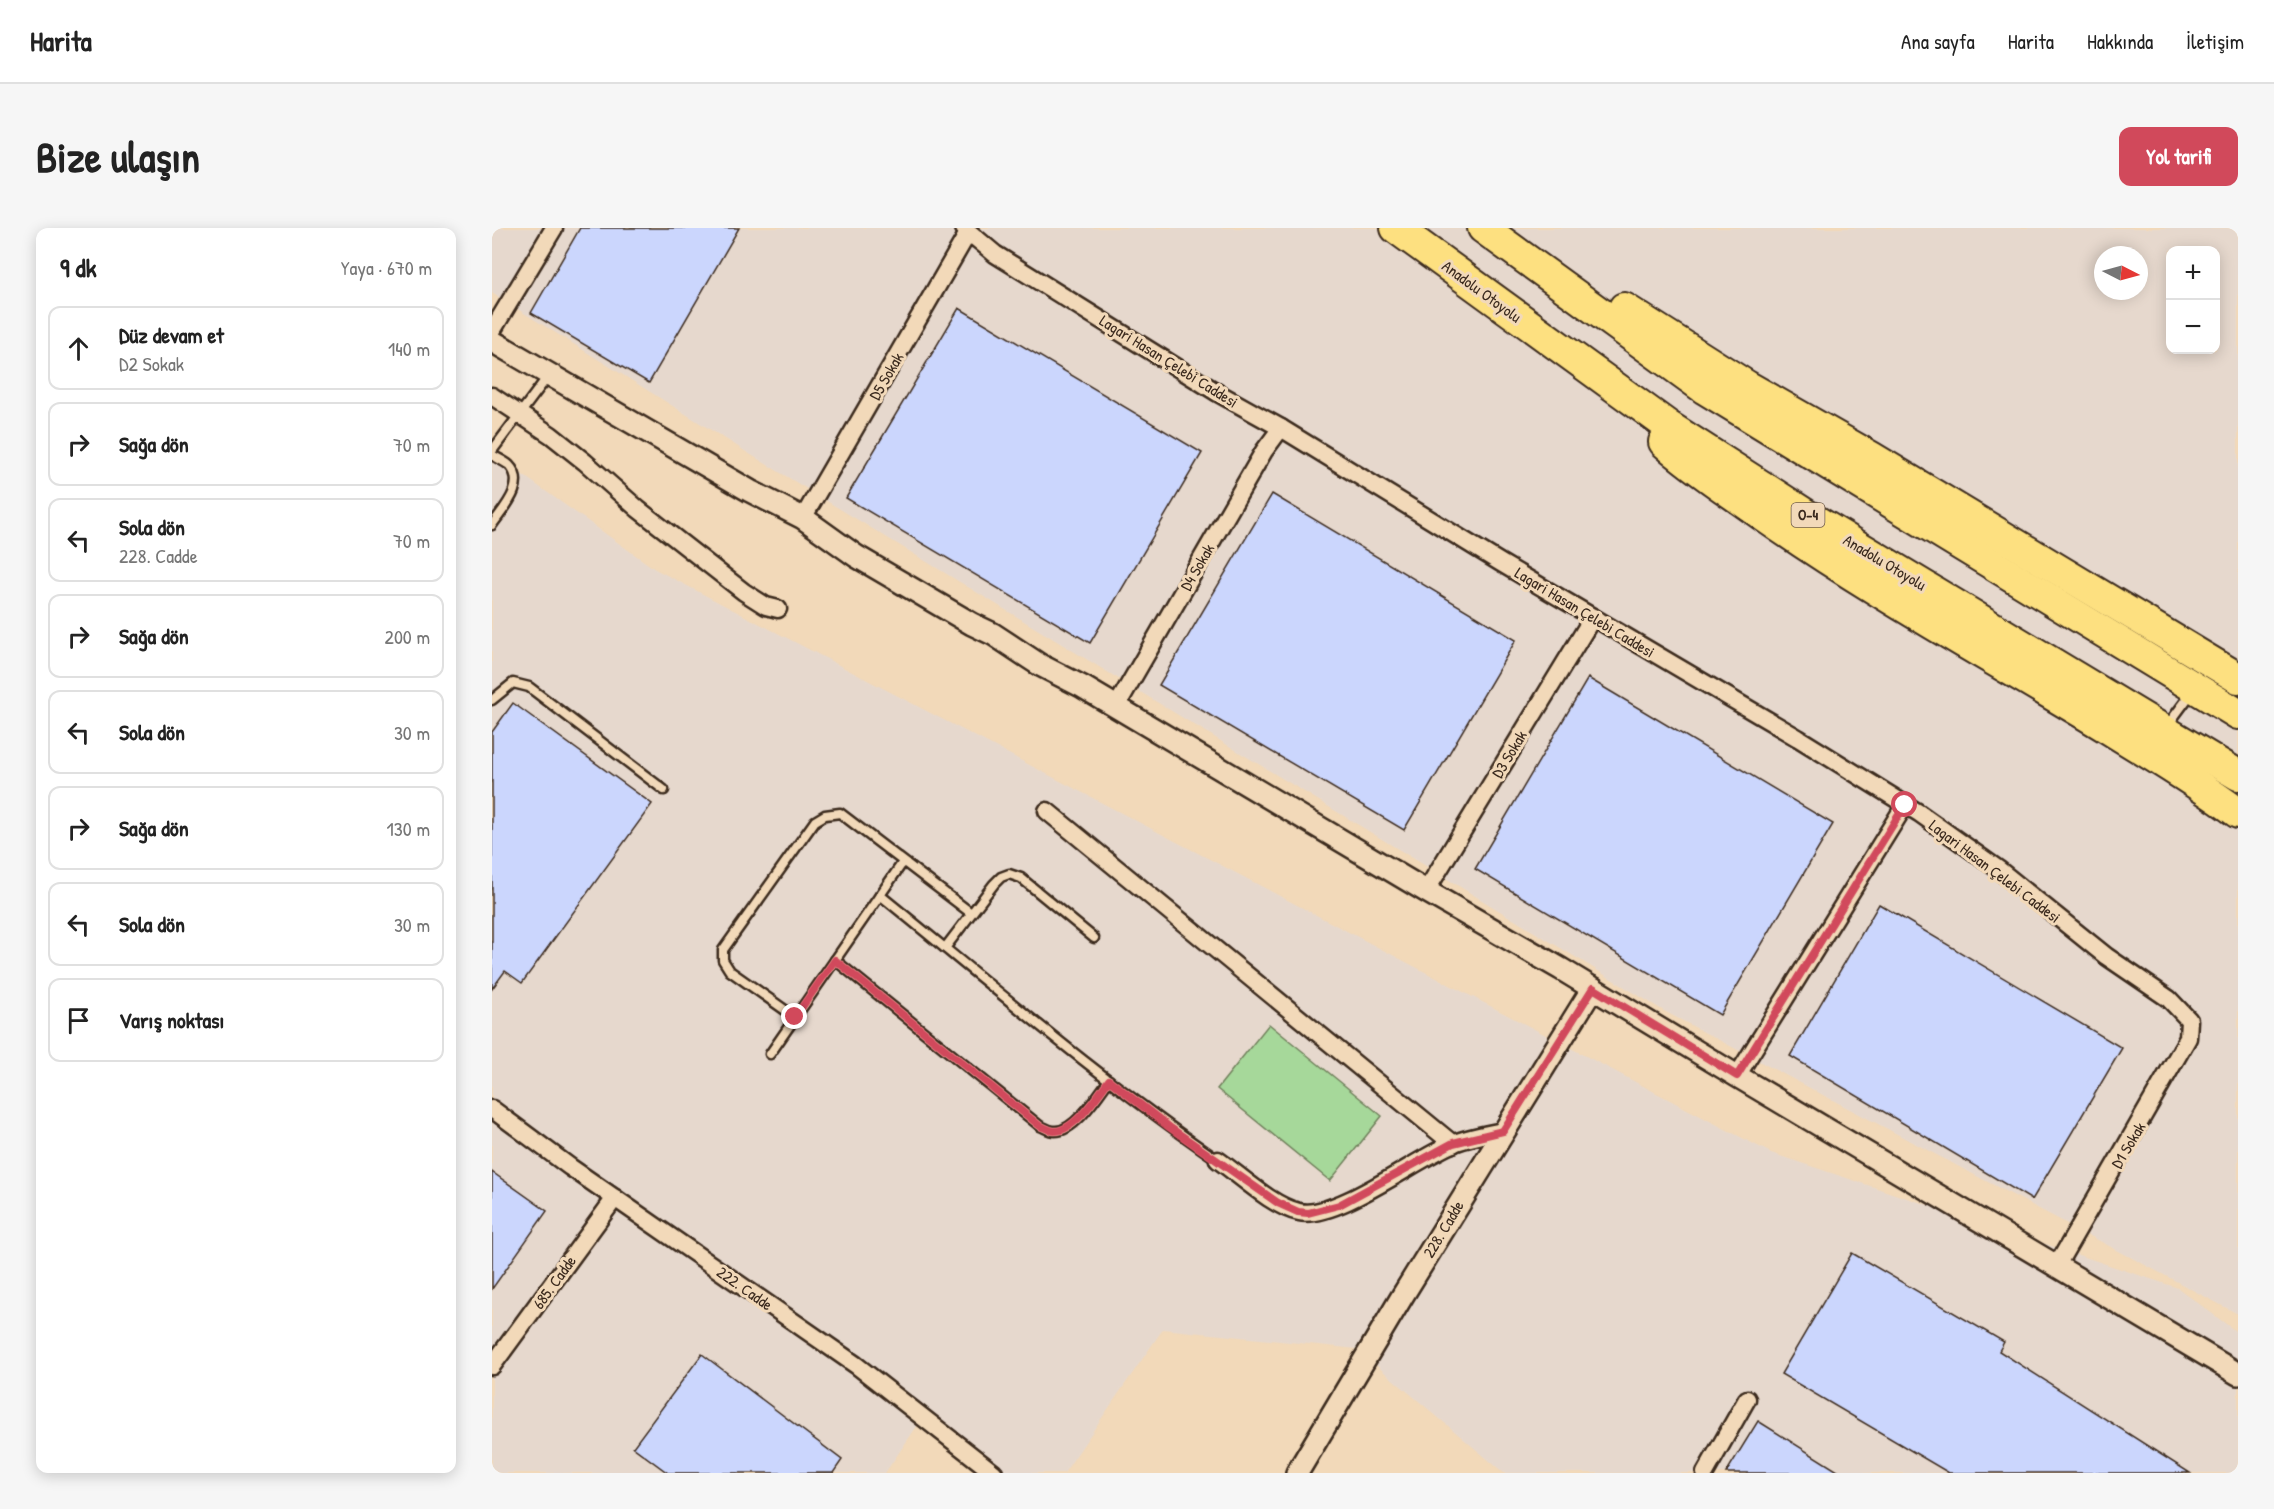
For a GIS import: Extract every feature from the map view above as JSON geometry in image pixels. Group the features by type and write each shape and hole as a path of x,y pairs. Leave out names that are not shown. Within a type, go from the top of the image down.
{"highway":[{"name":"Anadolu Otoyolu","path":"1396,228 1667,425 1810,517 2238,775"},
{"path":"1483,228 1705,389 2238,714"},
{"path":"1498,228 1747,386 1873,458 2238,678"},
{"path":"1561,350 1682,458 1790,534 1965,644 2069,705 2238,810"}],"street":[{"path":"492,331 555,228"},
{"name":"Lagari Hasan Çelebi Caddesi","path":"966,231 995,254 1218,393 1281,428 1788,732 1905,805 1998,869 2106,956 2169,999 2189,1020"},
{"name":"D5 Sokak","path":"803,518 966,231"},
{"path":"492,341 750,490 803,518 856,556 1593,988 2238,1374"},
{"path":"492,396 585,462 638,509 744,592 766,606 778,609"},
{"name":"D4 Sokak","path":"1116,707 1264,451 1281,428"},
{"name":"D3 Sokak","path":"1426,891 1593,617"},
{"path":"1737,1076 1905,805"},
{"path":"1047,811 1453,1143"},
{"name":"228. Cadde","path":"1297,1473 1503,1131 1593,988"},
{"name":"D1 Sokak","path":"2056,1267 2142,1122 2188,1038 2189,1020"},
{"name":"222. Cadde","path":"492,1109 570,1167 856,1365 994,1473"},
{"path":"1218,1160 1278,1203 1298,1212 1308,1213 1339,1205 1453,1143 1503,1131"},
{"name":"685. Cadde","path":"492,1366 615,1198"},
{"path":"1705,1473 1747,1399"}],"lane":[{"path":"492,525 514,494 516,477 509,465 492,453 549,374"},
{"path":"492,700 513,683 529,687 664,790"},
{"path":"2163,730 2195,688"},
{"path":"795,1017 730,971 723,960 723,950 815,821 825,815 840,813 971,914"},
{"path":"770,1054 903,862"},
{"path":"945,948 994,884 1008,874 1021,878 1094,938"},
{"path":"880,895 1109,1080 1169,1127 1218,1160"},
{"path":"835,960 1040,1126 1054,1131 1068,1127 1082,1115 1109,1080"}],"shaded area":[{"path":"492,228 2238,228 2238,1314 1664,1011 748,453 492,293"},
{"path":"492,453 655,569 1771,1153 2178,1288 2238,1333 2238,1473 1504,1473 1357,1349 1163,1329 1064,1473 997,1473 924,1416 885,1473 492,1473"}],"green space":[{"path":"1269,1024 1382,1116 1330,1181 1217,1089"}],"building":[{"path":"580,228 739,228 649,383 531,313"},
{"path":"959,308 1202,453 1090,643 846,498"},
{"path":"1272,494 1516,640 1404,830 1159,685"},
{"path":"1588,678 1833,824 1720,1015 1475,869"},
{"path":"513,703 652,804 522,983 505,971 492,989 492,732"},
{"path":"1879,904 2122,1048 2032,1200 1790,1056"},
{"path":"492,1172 547,1211 492,1289"},
{"path":"1852,1253 2004,1342 1999,1351 2190,1473 1949,1473 1781,1374"},
{"path":"702,1354 842,1460 833,1473 668,1473 633,1447"},
{"path":"1758,1421 1841,1473 1726,1473"}],"route":[{"path":"795,1017 835,960 1040,1126 1054,1131 1068,1127 1082,1115 1109,1080 1169,1127 1278,1203 1298,1212 1321,1211 1339,1205 1453,1143 1503,1131 1593,988 1737,1076 1905,805"}]}
